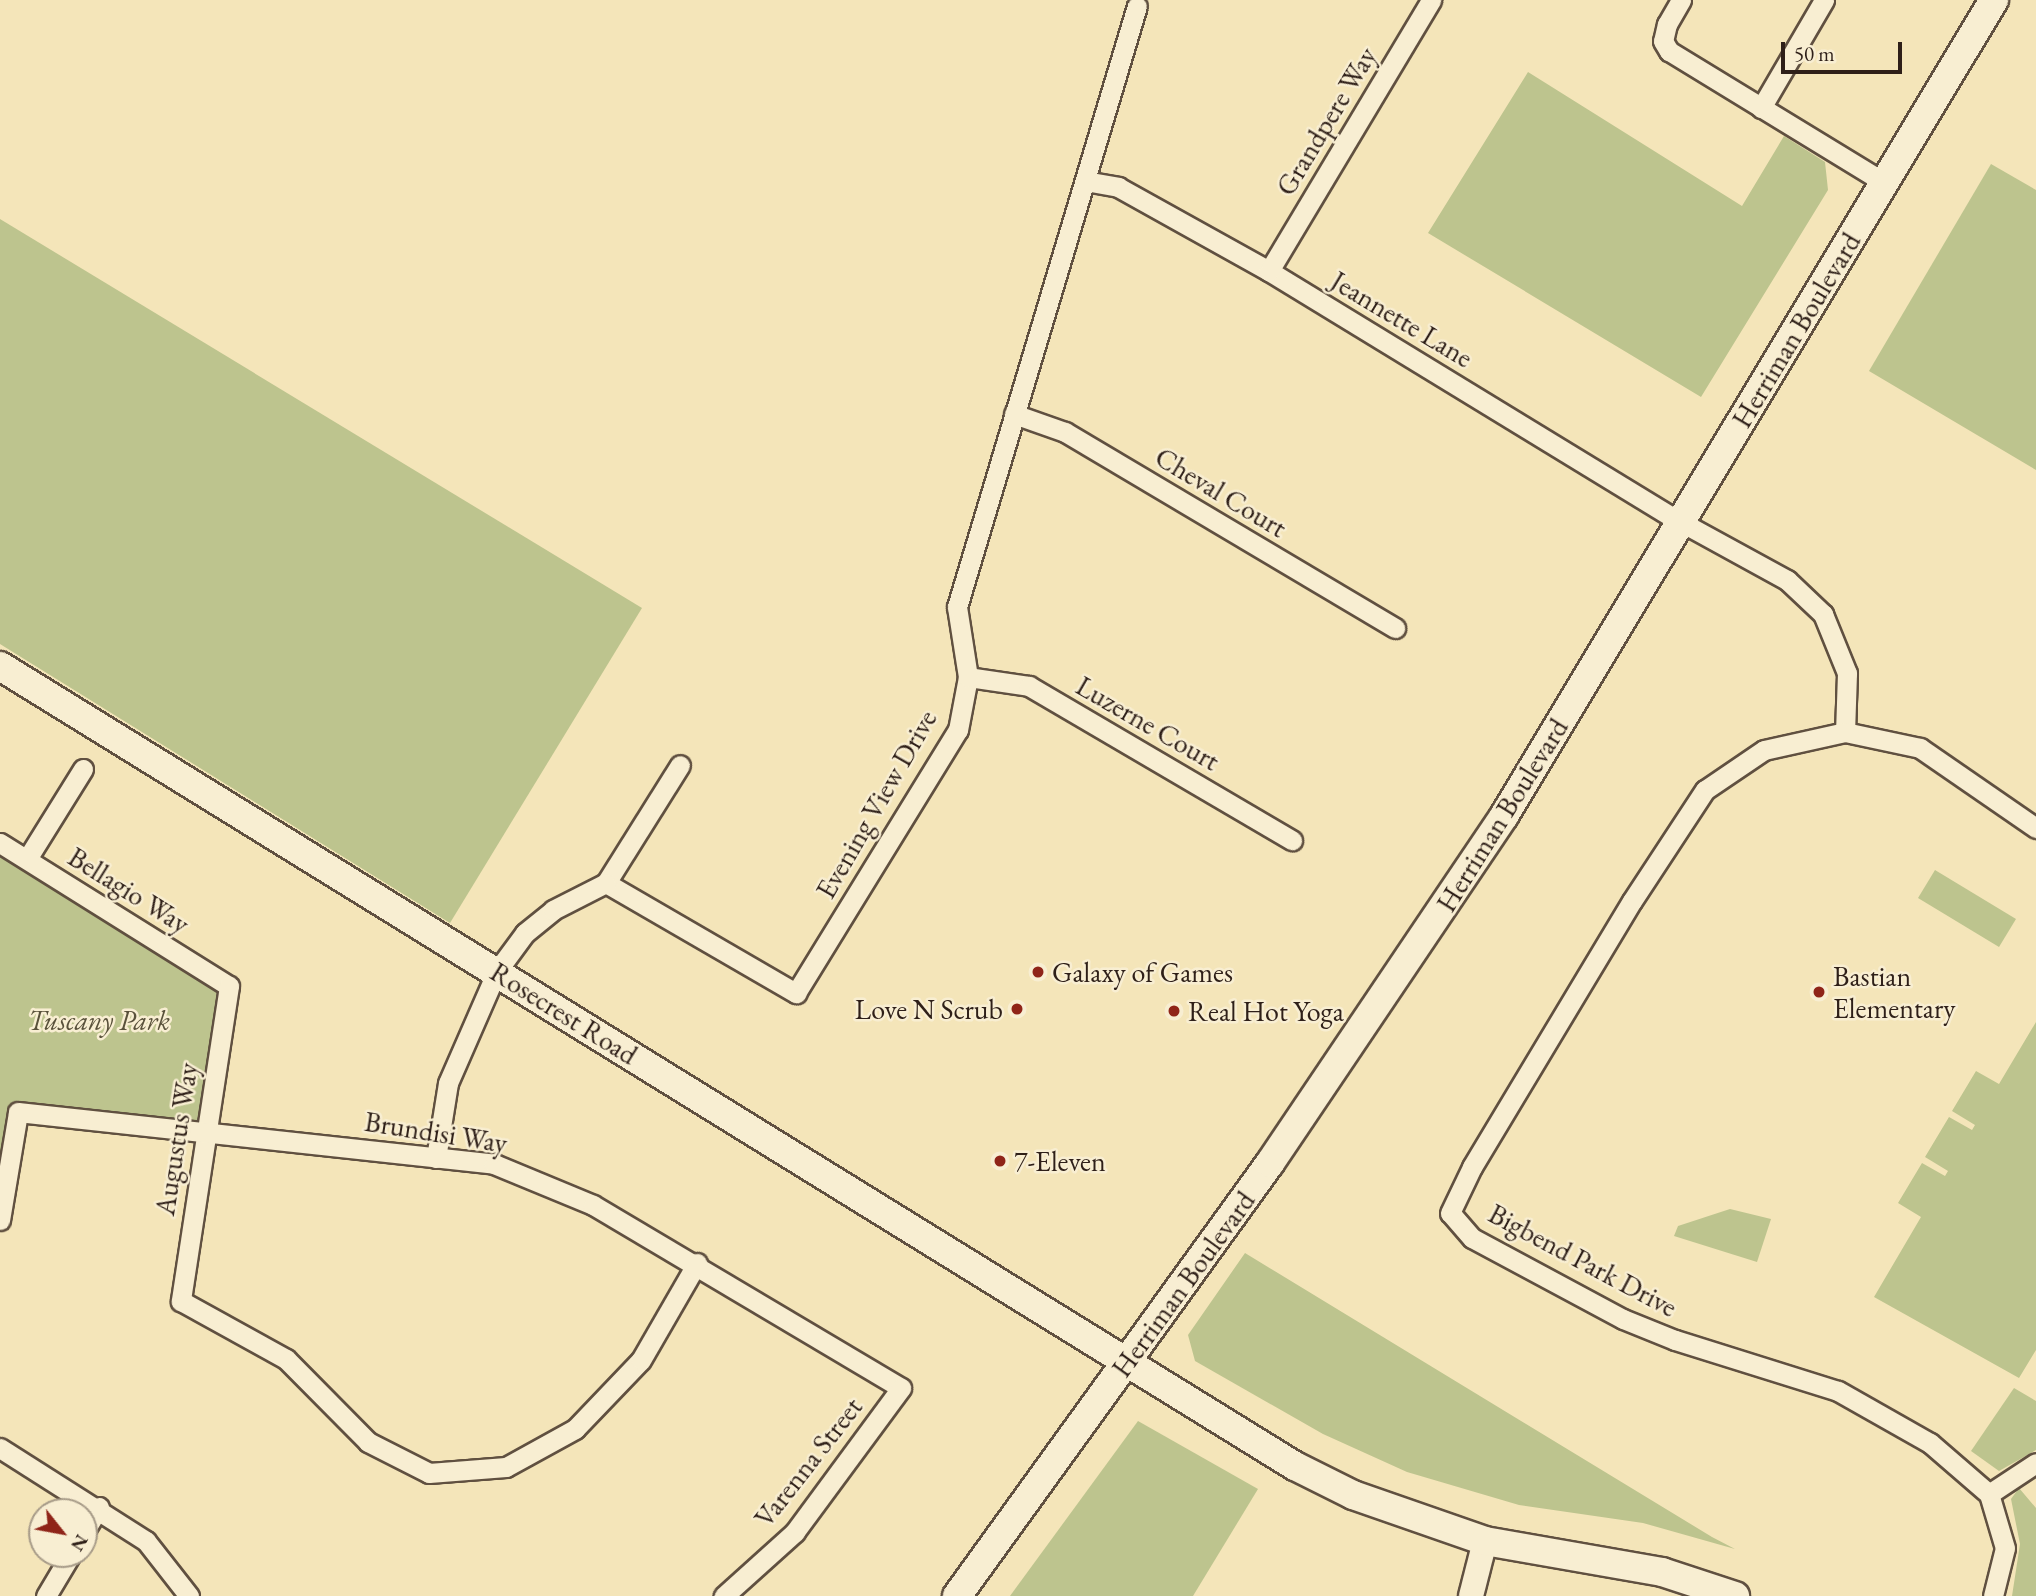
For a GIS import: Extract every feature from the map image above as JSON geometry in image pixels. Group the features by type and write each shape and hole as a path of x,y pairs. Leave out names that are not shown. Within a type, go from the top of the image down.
{"main road":[{"name":"Herriman Boulevard","path":"957,1596 1270,1163 1423,940 1504,816 1994,0"},
{"name":"Rosecrest Road","path":"0,666 498,971 1239,1434 1353,1495 1485,1541 1661,1572 1735,1596"}],"street":[{"name":"Grandpere Way","path":"1269,271 1431,0"},
{"path":"1681,0 1667,24 1663,41 1669,51 1884,182"},
{"path":"1760,107 1824,0"},
{"name":"Evening View Drive","path":"606,883 796,993 958,730 968,677 957,607 1137,6"},
{"name":"Jeannette Lane","path":"1085,181 1118,187 1269,271 1681,522 1787,580 1823,614 1847,673 1845,732"},
{"name":"Cheval Court","path":"1014,414 1065,432 1395,628"},
{"name":"Luzerne Court","path":"968,677 1030,686 1292,839"},
{"path":"1845,732 1920,748 2036,828"},
{"name":"Bigbend Park Drive","path":"1845,732 1764,750 1705,790 1632,901 1472,1167 1450,1213 1472,1238 1623,1319 1675,1340 1838,1391 1930,1443 1989,1494"},
{"path":"436,1158 448,1083 498,971 526,933 553,910 606,883 680,765"},
{"path":"27,859 83,769"},
{"name":"Bellagio Way","path":"0,843 229,986"},
{"name":"Augustus Way","path":"229,986 181,1301 286,1359 368,1442 429,1473 506,1467 575,1429 641,1360 697,1263"},
{"name":"Brundisi Way","path":"0,1220 18,1112 205,1130 494,1164 593,1205 697,1263 901,1388"},
{"name":"Varenna Street","path":"724,1596 795,1532 901,1388"},
{"path":"0,1448 99,1507 146,1541 190,1596"},
{"path":"1993,1596 2005,1548 1989,1494 2036,1463"},
{"path":"1471,1596 1485,1541"},
{"path":"46,1596 63,1568"}],"green space":[{"path":"1528,72 1742,206 1784,136 1825,162 1828,190 1701,397 1428,233"},
{"path":"1991,164 2036,190 2036,470 1869,371"},
{"path":"0,219 642,608 450,923 0,644"},
{"name":"Tuscany Park","path":"0,843 229,986 205,1130 19,1112 0,1220"},
{"path":"1935,870 2016,919 1999,947 1918,898"},
{"path":"2036,1022 2036,1350 2019,1378 1874,1297 1921,1217 1898,1203 1922,1163 1945,1176 1948,1171 1925,1157 1949,1117 1972,1130 1975,1125 1952,1111 1976,1071 1999,1084"},
{"path":"1730,1209 1771,1219 1757,1262 1674,1236 1678,1226"},
{"path":"1245,1253 1735,1549 1643,1523 1519,1505 1407,1472 1323,1434 1195,1361 1188,1335"},
{"path":"2014,1388 2036,1401 2036,1450 1999,1471 1971,1451"},
{"path":"1138,1421 1258,1489 1193,1596 1010,1596"},
{"path":"2019,1488 2036,1508 2036,1596 2012,1596 2020,1544 2011,1499"}],"place":[{"name":"Galaxy of Games","path":"1038,972"},
{"name":"Bastian Elementary","path":"1819,992"},
{"name":"Love N Scrub","path":"1017,1009"},
{"name":"Real Hot Yoga","path":"1174,1011"},
{"name":"7-Eleven","path":"1000,1161"}]}
